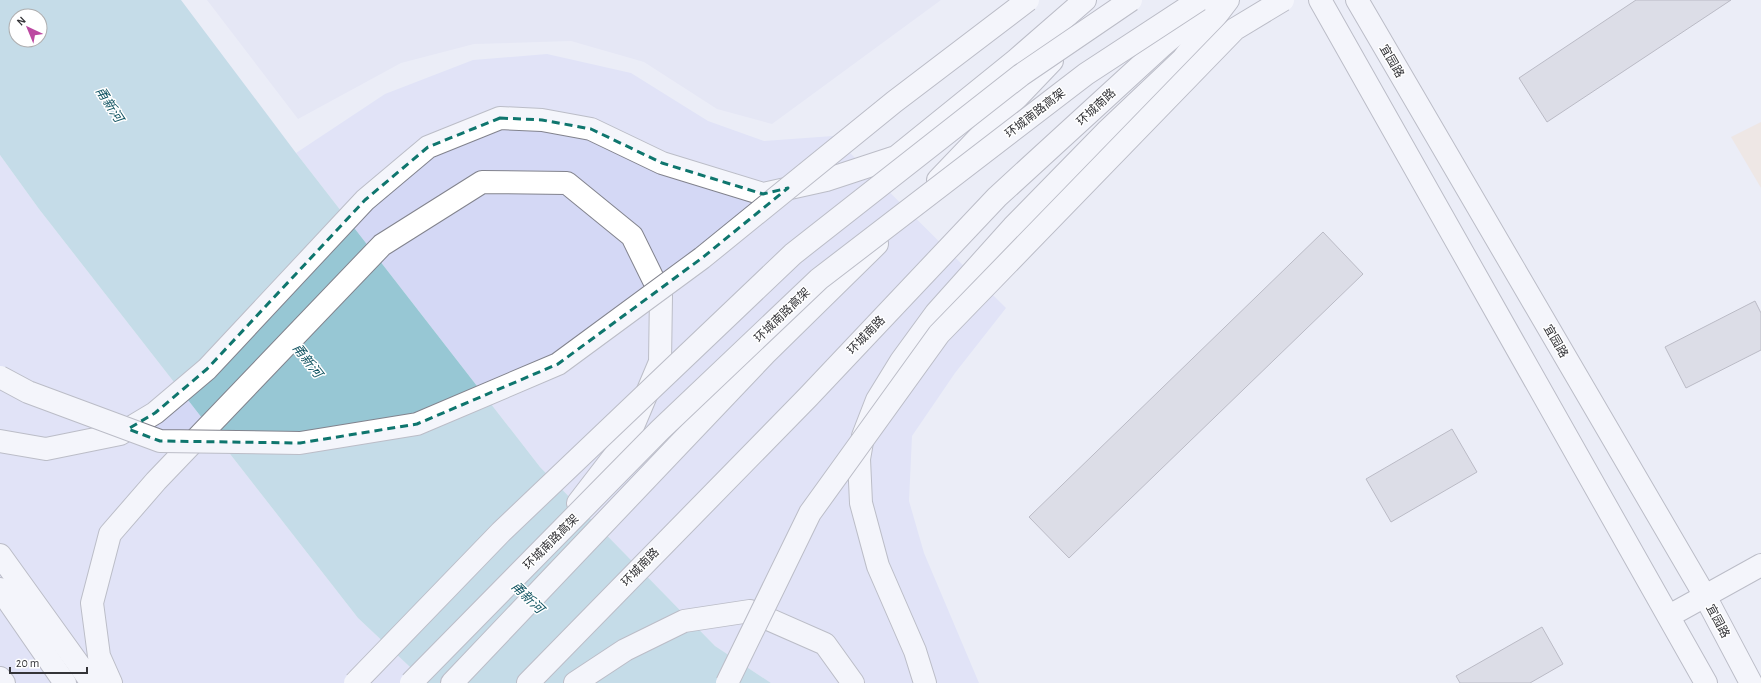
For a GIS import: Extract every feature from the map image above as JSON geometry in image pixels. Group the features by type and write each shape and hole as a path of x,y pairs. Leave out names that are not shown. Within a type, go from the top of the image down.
{"main road":[{"path":"0,377 28,392 160,441 300,443 417,424 558,364 702,258 894,102 1028,0"},
{"path":"0,441 46,449 120,434 155,413 207,369 365,200 428,147 500,118 542,120 591,129 662,163 763,194 826,180 896,157 1016,60 1085,0"},
{"path":"452,683 765,354 886,235 1042,70 1120,0"},
{"path":"355,683 501,532 793,254 1021,75 1131,0"},
{"name":"环城南路高架","path":"413,683 660,430 819,279 1086,74 1198,0"},
{"name":"环城南路","path":"528,683 808,397 997,197 1162,46 1216,0"},
{"path":"925,683 915,651 878,566 862,503 859,459 863,436 877,400 901,361 936,313 1013,228 1108,130 1183,59 1228,0"},
{"path":"727,683 810,513 939,334 1235,29 1283,0"},
{"path":"1320,0 1706,683"},
{"name":"宜园路","path":"1357,0 1705,596 1751,683"},
{"path":"111,683 99,656 92,603 110,534 156,481 382,245 482,182 566,183 632,236 661,295 660,362 628,438 575,506 413,683"},
{"path":"438,683 608,520"},
{"path":"0,555 92,683"},
{"path":"1669,616 1761,565"},
{"path":"0,589 65,683"},
{"path":"575,683 625,650 684,620 750,611 825,644 853,683"},
{"path":"0,678 4,683"}],"highlighted area":[{"path":"500,118 542,120 591,129 662,163 763,194 788,188 702,258 558,364 417,424 300,443 160,441 128,429 155,413 207,369 365,200 428,147"}],"shaded area":[{"path":"207,0 941,0 772,124 717,109 644,62 571,41 474,44 401,63 298,119"},
{"path":"547,54 631,73 708,121 764,141 833,136 1006,308 955,373 912,436 909,501 924,553 979,683 771,683 715,646 540,467 296,153 385,94 473,60"},
{"path":"1761,122 1761,188 1731,137"},
{"path":"0,155 39,209 358,618 427,683 0,683"}],"water":[{"name":"甬新河","path":"0,0 181,0 296,153 540,467 715,646 771,683 427,683 358,618 39,209 0,155"}],"building":[{"path":"1636,0 1731,0 1547,122 1519,78"},
{"path":"1323,232 1363,274 1069,558 1029,517"},
{"path":"1755,301 1761,313 1761,350 1686,388 1665,347"},
{"path":"1452,429 1477,472 1391,522 1366,479"},
{"path":"1542,627 1563,664 1530,683 1460,683 1456,676"}]}
